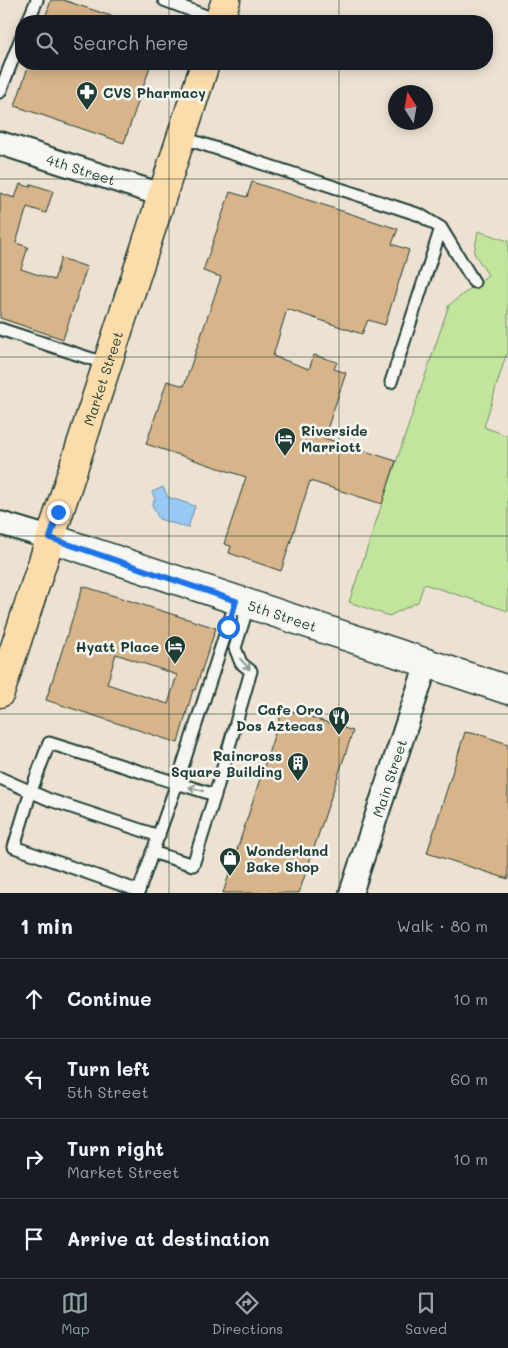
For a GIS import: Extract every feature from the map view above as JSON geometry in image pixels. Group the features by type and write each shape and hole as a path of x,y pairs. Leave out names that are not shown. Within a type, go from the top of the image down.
{"main road":[{"path":"221,15 226,0"},
{"name":"Market Street","path":"0,693 203,70"}],"street":[{"name":"4th Street","path":"0,143 162,195"},
{"name":"5th Street","path":"0,523 508,690"},
{"name":"Main Street","path":"351,893 427,664"}],"lane":[{"path":"31,15 37,0"},
{"path":"164,0 203,15"},
{"path":"0,92 15,53"},
{"path":"181,137 420,215 441,228 474,282"},
{"path":"391,382 441,228"},
{"path":"0,328 107,364"},
{"path":"215,795 177,783 49,743 30,791 14,847 139,892 152,852 158,836 177,783 242,602"},
{"path":"152,852 192,865 215,795 251,671 241,663 235,648 242,602"},
{"path":"0,778 59,803 158,836"}],"green space":[{"path":"478,231 508,241 508,355 506,355 484,427 508,436 508,611 424,584 418,602 389,616 349,602 449,305 488,275 474,253"}],"water":[{"path":"163,487 168,497 195,506 188,528 159,519 152,505 155,499 152,492"}],"building":[{"path":"51,0 63,0 108,15 46,15"},
{"name":"CVS Pharmacy","path":"27,70 149,70 124,143 15,106"},
{"path":"252,182 398,229 392,244 409,250 385,325 368,320 362,334 287,309 273,356 309,369 314,355 337,362 334,369 346,373 324,438 396,461 382,504 310,481 281,571 229,553 231,546 224,544 246,477 146,444 167,381 184,386 221,277 203,271 230,192 247,197"},
{"path":"20,184 30,187 31,184 53,191 46,213 27,207 16,243 28,247 21,269 54,280 61,258 87,267 63,339 0,318 0,193 15,198"},
{"name":"Hyatt Place","path":"83,586 216,628 195,690 193,690 178,743 46,700","holes":["116,654 177,675 168,704 107,684"]},
{"name":"Raincross Square Building","path":"283,708 353,731 299,893 223,893"},
{"path":"465,732 508,744 508,879 427,853"}],"place":[{"name":"CVS Pharmacy","path":"87,111"},
{"name":"Riverside Marriott","path":"285,457"},
{"name":"Hyatt Place","path":"175,665"},
{"name":"Cafe Oro Dos Aztecas","path":"339,736"},
{"name":"Raincross Square Building","path":"298,782"},
{"name":"Wonderland Bake Shop","path":"230,877"}],"route":[{"path":"58,512 50,538 236,601 228,627"}]}
